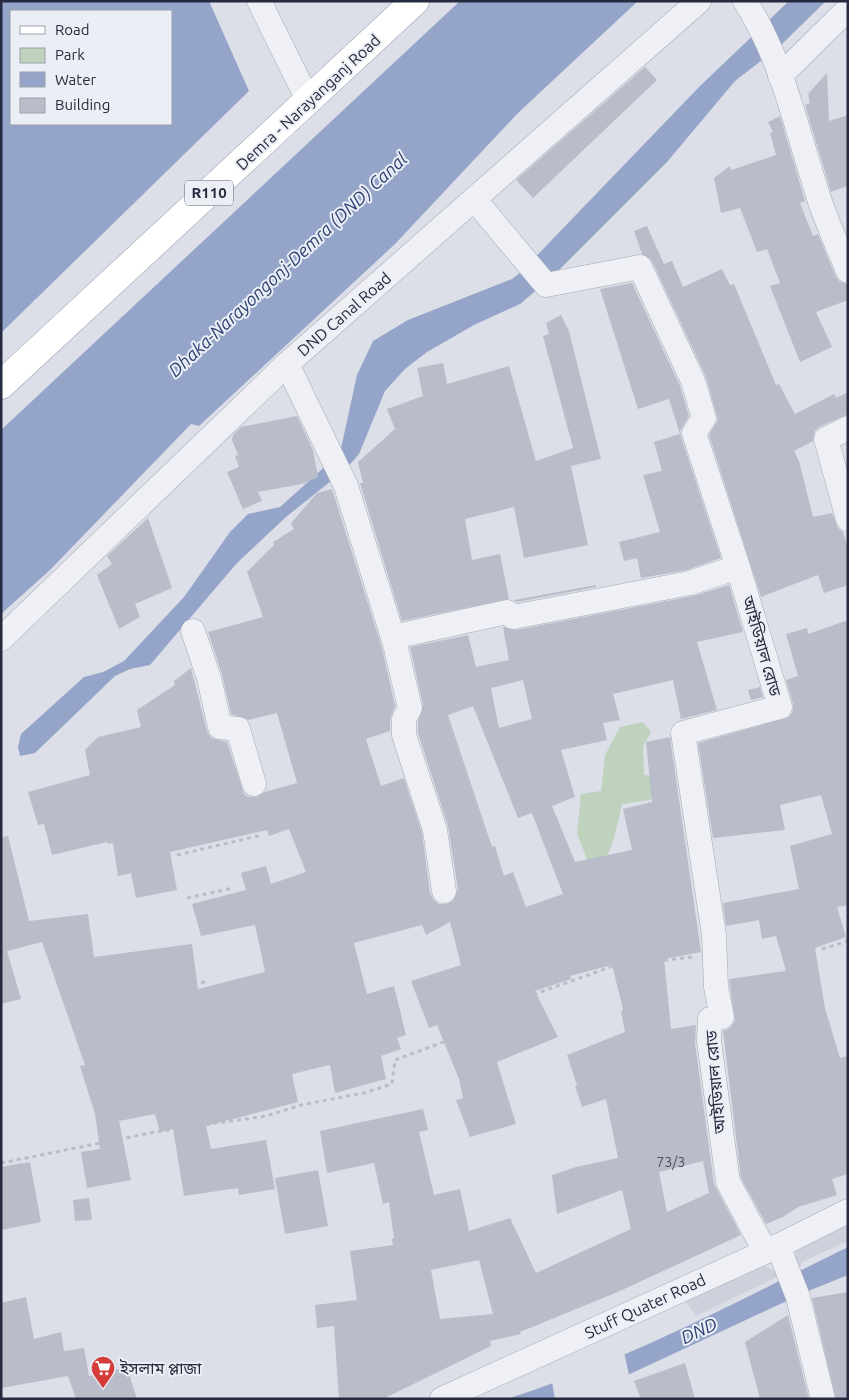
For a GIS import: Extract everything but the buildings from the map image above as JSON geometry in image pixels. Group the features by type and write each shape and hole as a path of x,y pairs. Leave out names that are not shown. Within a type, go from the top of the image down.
{"main road":[{"name":"Demra - Narayanganj Road","path":"1,385 309,102 415,1"}],"street":[{"path":"259,1 309,102"},
{"name":"DND Canal Road","path":"1,640 287,364 699,1"},
{"path":"744,1 755,18 777,67 816,192 848,271"},
{"path":"777,67 848,9"},
{"name":"আইডিয়াল রোড","path":"474,199 546,286 640,267 693,382 704,418 694,433 738,568 780,707 683,733 715,954 716,987 722,1017 710,1019 709,1041 728,1182 772,1248"},
{"path":"287,364 342,479 392,637 410,708 404,719 404,735 435,830 444,892"},
{"path":"848,428 826,439 848,519"},
{"path":"392,637 507,612 513,617 690,583 738,568"},
{"path":"193,631 209,678 220,727 238,730 254,784"},
{"name":"Stuff Quater Road","path":"442,1399 848,1212"},
{"path":"772,1248 790,1273 798,1297 823,1399"}],"path":[{"path":"177,855 262,836"},
{"path":"187,898 233,888"},
{"path":"822,949 848,941"},
{"path":"1,1163 155,1132 266,1116 301,1105 364,1093 392,1084 394,1060 448,1040 452,1024 614,966 715,954"},
{"path":"114,996 187,986 204,982 204,978"}],"shaded area":[{"path":"848,1219 848,1241 802,1262 800,1268 796,1269 793,1263 798,1244"},
{"path":"760,1263 781,1275 696,1316 685,1301"}],"green space":[{"path":"643,722 651,732 643,747 644,775 660,777 664,790 650,800 622,804 615,835 603,868 588,862 577,833 581,794 601,791 605,755 620,727"}],"water":[{"path":"1,1 209,1 249,91 1,333"},
{"name":"Dhaka-Narayongonj-Demra (DND) Canal","path":"460,1 638,1 518,113 395,244 199,426 191,424 50,570 1,614 1,430"},
{"path":"789,1 826,1 780,46 735,81 667,162 553,276 520,304 474,325 427,352 405,369 385,391 359,454 346,469 286,517 237,563 150,665 130,669 115,676 35,753 20,756 18,747 21,734 84,677 103,672 124,661 184,597 230,532 248,514 280,507 340,453 357,375 373,341 408,320 512,279 520,273 700,86"},
{"name":"DND","path":"848,1247 848,1275 806,1292 630,1374 566,1399 506,1399 593,1368 679,1330"}],"pier":[{"path":"624,1352 629,1375 569,1399 555,1399 552,1382"}],"place":[{"name":"ইসলাম প্লাজা","path":"103,1389"}]}
